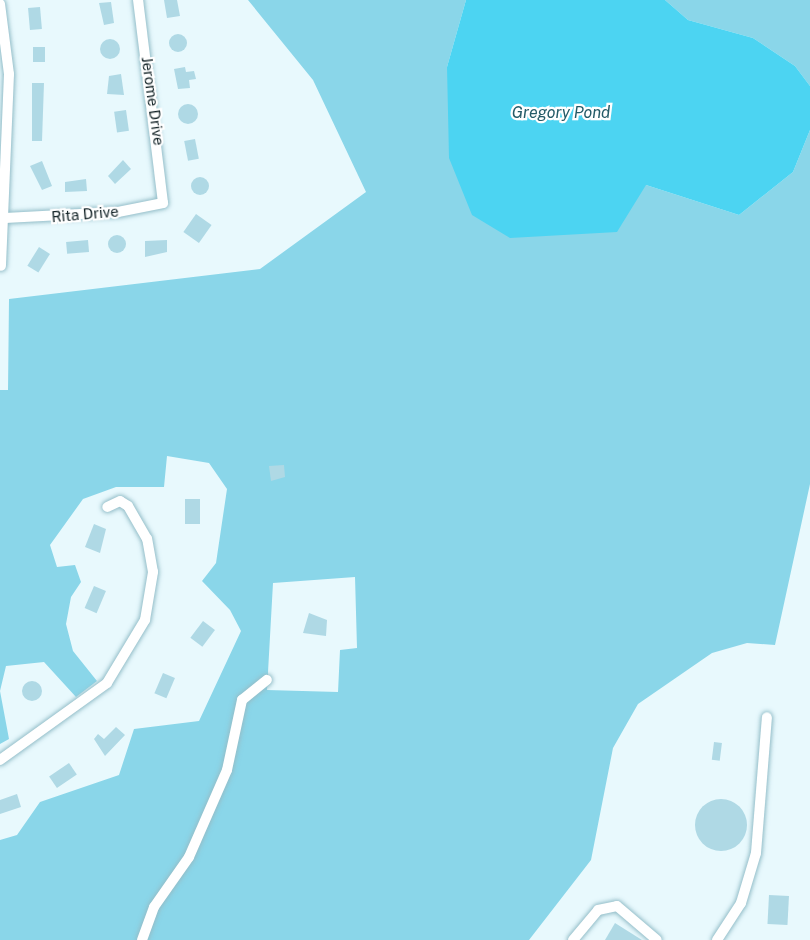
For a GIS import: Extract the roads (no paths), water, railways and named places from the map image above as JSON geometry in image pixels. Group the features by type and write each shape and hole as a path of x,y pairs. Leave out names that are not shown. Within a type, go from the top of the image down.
{"street":[{"name":"Jerome Drive","path":"138,0 163,203"},
{"path":"0,4 9,74 2,266"},
{"name":"Rita Drive","path":"5,218 118,212 163,203"},
{"path":"0,760 107,683 145,620 153,572 147,539 129,506 120,501 107,507"},
{"path":"142,940 154,907 189,857 227,770 242,700 267,680"},
{"path":"717,940 741,903 756,853 767,717"},
{"path":"573,940 598,910 617,906 657,940"}],"water":[{"name":"Gregory Pond","path":"466,0 665,0 688,20 753,38 795,66 810,86 810,130 793,172 739,215 646,185 617,232 510,238 472,215 449,158 447,67"}]}
